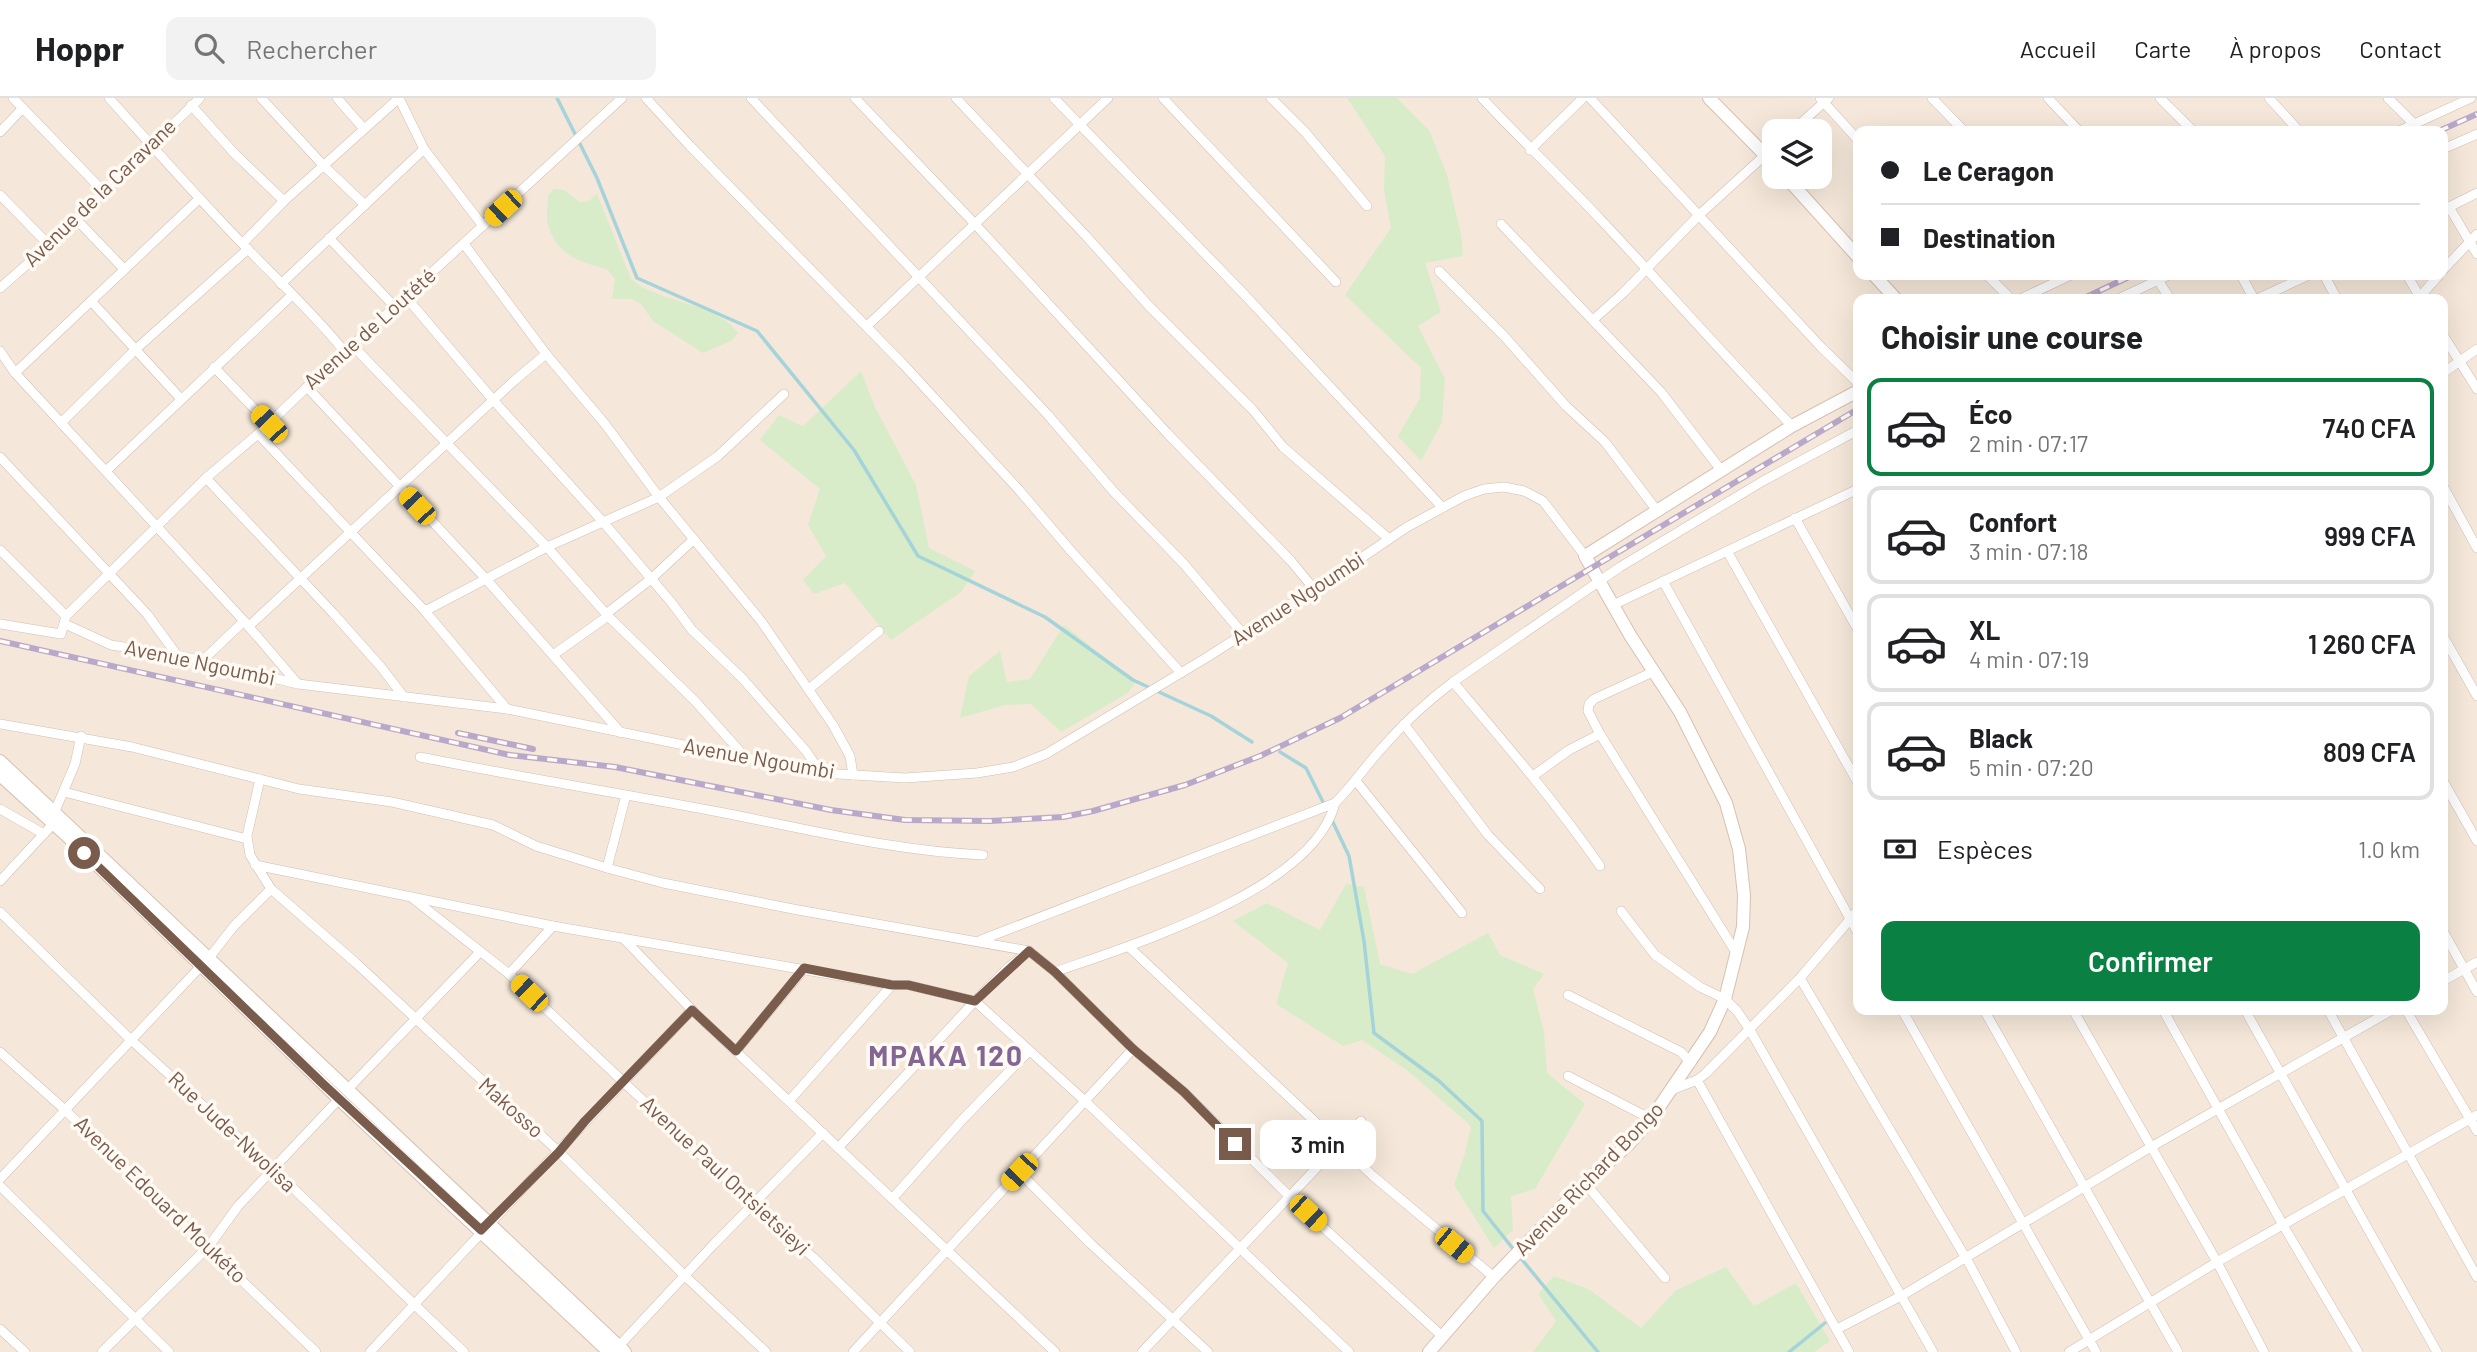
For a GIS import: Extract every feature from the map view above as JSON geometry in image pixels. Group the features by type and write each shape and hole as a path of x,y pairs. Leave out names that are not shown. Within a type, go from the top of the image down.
{"street":[{"path":"13,98 104,191"},
{"path":"109,98 281,284 447,443 547,547 607,615 695,701 745,757"},
{"name":"Avenue de la Caravane","path":"0,288 49,245 200,98"},
{"path":"261,98 323,165 365,205"},
{"path":"337,98 365,129"},
{"path":"61,423 245,246 284,201 399,98 424,149 484,226"},
{"name":"Avenue de Loutété","path":"65,620 205,478 269,424 622,98"},
{"path":"646,98 867,326 1019,490 1070,551 1181,673"},
{"path":"751,98 1048,415 1114,492 1184,564 1243,634"},
{"path":"855,98 1176,442 1291,561 1314,589"},
{"path":"956,98 1149,306 1253,410 1283,447 1389,539"},
{"path":"1054,98 1242,292 1442,507"},
{"path":"867,326 1108,98"},
{"path":"1163,98 1336,282"},
{"path":"1272,98 1305,132 1367,206"},
{"path":"1482,98 1530,150 1589,207 1792,426"},
{"path":"1530,150 1583,98"},
{"path":"1590,98 1853,378"},
{"path":"1709,98 1762,146"},
{"path":"1932,98 1959,126"},
{"path":"2048,98 2075,126"},
{"path":"2160,98 2188,126"},
{"path":"2269,98 2294,126"},
{"path":"2388,98 2414,124"},
{"path":"2410,126 2471,98"},
{"path":"1804,119 1824,100 1853,134"},
{"path":"191,105 234,153 284,201"},
{"path":"0,132 23,108"},
{"path":"2448,147 2477,134"},
{"path":"281,284 424,149"},
{"path":"1594,319 1699,215 1762,163"},
{"path":"1797,189 1853,251"},
{"path":"2448,208 2477,193"},
{"path":"0,195 49,245"},
{"path":"15,373 200,198"},
{"path":"2448,212 2477,254"},
{"path":"76,219 124,270"},
{"path":"1500,224 1594,319 1661,392 1721,470"},
{"path":"2448,264 2477,234"},
{"path":"330,238 395,307"},
{"path":"464,244 546,354 761,621 850,755 853,775"},
{"path":"1439,271 1504,336 1566,406 1605,442 1658,512"},
{"path":"1879,280 1891,294"},
{"path":"1992,280 2006,294"},
{"path":"2031,294 2060,280"},
{"path":"2129,294 2158,280 2166,294"},
{"path":"2267,294 2298,280"},
{"path":"2423,294 2435,280"},
{"path":"106,471 292,295"},
{"path":"406,298 604,523 692,630 743,679 806,751 821,774"},
{"path":"91,301 180,399"},
{"path":"2448,343 2477,390"},
{"path":"2448,369 2477,349"},
{"path":"0,351 15,373 246,623 298,684"},
{"path":"202,661 299,580 546,354"},
{"path":"214,367 269,424"},
{"path":"307,387 486,579 621,733"},
{"path":"425,611 547,547 659,497 721,454 784,394"},
{"path":"1585,556 1792,426 1853,394"},
{"path":"980,941 1335,803 1404,724 1453,682 1620,567 1763,481 1853,433"},
{"path":"258,434 425,611 507,709"},
{"path":"0,457 146,614 177,655"},
{"path":"205,478 381,667 404,697"},
{"name":"Avenue Ngoumbi","path":"65,620 111,645 177,655 298,684 507,709 821,774 905,778 977,773 1013,767 1046,754 1181,673 1389,539 1442,507 1484,489 1504,487 1524,491 1543,501 1585,556 1591,569"},
{"path":"1613,605 1853,491"},
{"path":"2448,495 2477,548"},
{"path":"1796,518 1853,621"},
{"path":"553,654 607,615 694,539"},
{"path":"0,550 65,620 61,634 0,624"},
{"path":"1727,551 1853,774"},
{"name":"Avenue Richard Bongo","path":"1429,1352 1494,1277 1585,1183 1629,1144 1674,1089 1710,1032 1725,999 1743,927 1744,895 1739,849 1726,803 1680,712 1591,569"},
{"path":"1663,581 1853,924"},
{"path":"808,689 879,631"},
{"path":"2448,645 2477,696"},
{"path":"1655,671 1594,699 1589,704 1588,711 1712,918 1737,954"},
{"path":"1453,682 1567,818 1600,866"},
{"path":"0,724 81,736 299,789 392,802 493,825 536,846 663,883 1029,951 1055,972 1133,1049 1184,1092 1289,1196 1443,1337"},
{"path":"1404,724 1488,835 1540,889"},
{"path":"1533,776 1569,750 1600,734"},
{"path":"0,881 50,823 75,764 81,736"},
{"path":"420,757 534,780 626,794 877,844 983,855"},
{"path":"0,761 50,823"},
{"path":"0,775 205,962 617,1351 823,1133"},
{"path":"64,792 247,839 260,779"},
{"path":"1356,781 1462,913"},
{"path":"2448,790 2477,841"},
{"path":"607,868 626,794"},
{"path":"1055,972 1129,947 1199,918 1273,879 1324,830 1331,820 1335,803"},
{"path":"0,808 50,823"},
{"name":"Makosso","path":"247,839 250,855 271,889 559,1152 766,1352"},
{"path":"255,864 553,926 892,985 908,985 975,1001 1085,1101 1349,1352"},
{"path":"0,1178 271,889"},
{"name":"Avenue Paul Ontsietsieyi","path":"409,896 509,974 814,1258 909,1352"},
{"path":"1620,911 1655,955 1700,987 1725,999 1737,1011 1903,1295 1933,1352"},
{"name":"Rue Jude-Nwolisa","path":"0,912 130,1040 272,1168 464,1352"},
{"path":"1674,1089 1697,1080 1750,1030 1800,978 1853,916"},
{"path":"509,974 553,926"},
{"path":"623,938 692,1010 1055,1352"},
{"path":"2448,940 2477,992"},
{"path":"1129,947 1233,1047 1404,1203 1494,1277"},
{"path":"838,1148 975,1001 1029,951"},
{"path":"102,1352 209,1246 272,1168 480,952"},
{"path":"2448,978 2477,962"},
{"path":"736,1051 804,968"},
{"path":"1800,978 1965,1257 2016,1352"},
{"path":"789,1101 892,985"},
{"path":"1568,995 1681,1052 1691,1063"},
{"path":"370,1352 692,1010"},
{"path":"1905,1015 2096,1352"},
{"path":"1987,1015 2178,1352"},
{"path":"2076,1015 2217,1262 2264,1352"},
{"path":"2167,1015 2283,1225 2358,1352"},
{"path":"2248,1015 2437,1352"},
{"path":"2331,1015 2477,1277"},
{"path":"1837,1329 1903,1295 2151,1147 2383,1015"},
{"path":"2409,1015 2473,1117 2477,1131"},
{"path":"853,1352 1133,1049"},
{"path":"892,1199 962,1120 1029,1051"},
{"name":"Avenue Edouard Moukéto","path":"0,1052 209,1246 316,1352"},
{"path":"1568,1076 1651,1119"},
{"path":"1697,1080 1849,1352"},
{"path":"2069,1352 2217,1262 2473,1117"},
{"path":"1142,1352 1361,1121"},
{"path":"1019,1172 1091,1244 1208,1352"},
{"path":"1585,1183 1665,1278"},
{"path":"0,1186 169,1352"},
{"path":"0,1329 24,1352"}],"shaded area":[{"path":"0,98 2477,98 2477,1352 0,1352"}],"green space":[{"path":"1347,98 1397,98 1429,130 1447,175 1461,235 1463,256 1425,263 1441,312 1418,326 1445,379 1442,422 1421,461 1398,436 1420,398 1421,368 1345,295 1391,228 1384,190 1385,156"},
{"path":"554,189 564,190 580,202 589,201 597,194 631,279 655,293 717,315 738,333 731,341 703,353 653,321 641,304 632,299 612,299 615,279 608,270 572,257 554,238 547,216 548,195"},
{"path":"861,371 875,407 916,485 929,548 975,571 961,592 891,640 845,583 814,594 803,580 826,556 808,525 820,489 760,440 779,415 803,426"},
{"path":"1064,625 1136,682 1128,693 1061,732 1031,704 1005,705 960,718 969,676 1000,651 1007,682 1030,679"},
{"path":"1346,884 1364,887 1380,964 1412,974 1488,933 1500,955 1544,974 1533,989 1544,1032 1547,1073 1585,1104 1535,1189 1511,1196 1513,1230 1494,1248 1454,1185 1471,1126 1408,1071 1362,1040 1343,1046 1276,1004 1288,963 1233,921 1267,903 1320,930"},
{"path":"1726,1267 1754,1306 1796,1283 1830,1341 1814,1352 1533,1352 1556,1321 1538,1294 1554,1276 1590,1290 1641,1328 1676,1290"}],"waterway":[{"path":"557,98 597,178 637,278 757,331 854,450 918,556 1045,617 1133,680 1211,716 1252,742"},
{"path":"1280,752 1306,768 1325,806"},
{"path":"1330,816 1349,856 1364,941 1374,1033 1439,1081 1482,1121 1483,1211 1514,1250"},
{"path":"1519,1256 1598,1352"},
{"path":"1789,1352 1825,1323"}],"railway":[{"path":"2448,127 2477,114"},
{"path":"2093,294 2122,280"},
{"path":"0,641 510,755 615,767 831,810 905,820 990,821 1063,817 1185,785 1260,756 1340,718 1853,412"},
{"path":"458,733 533,749"}],"district":[{"name":"MPAKA 120","path":"946,1056"}],"route":[{"path":"84,853 322,1083 481,1230 490,1224 692,1010 736,1051 804,968 892,985 908,985 975,1001 1029,951 1055,972 1133,1049 1184,1092 1235,1144"}]}
